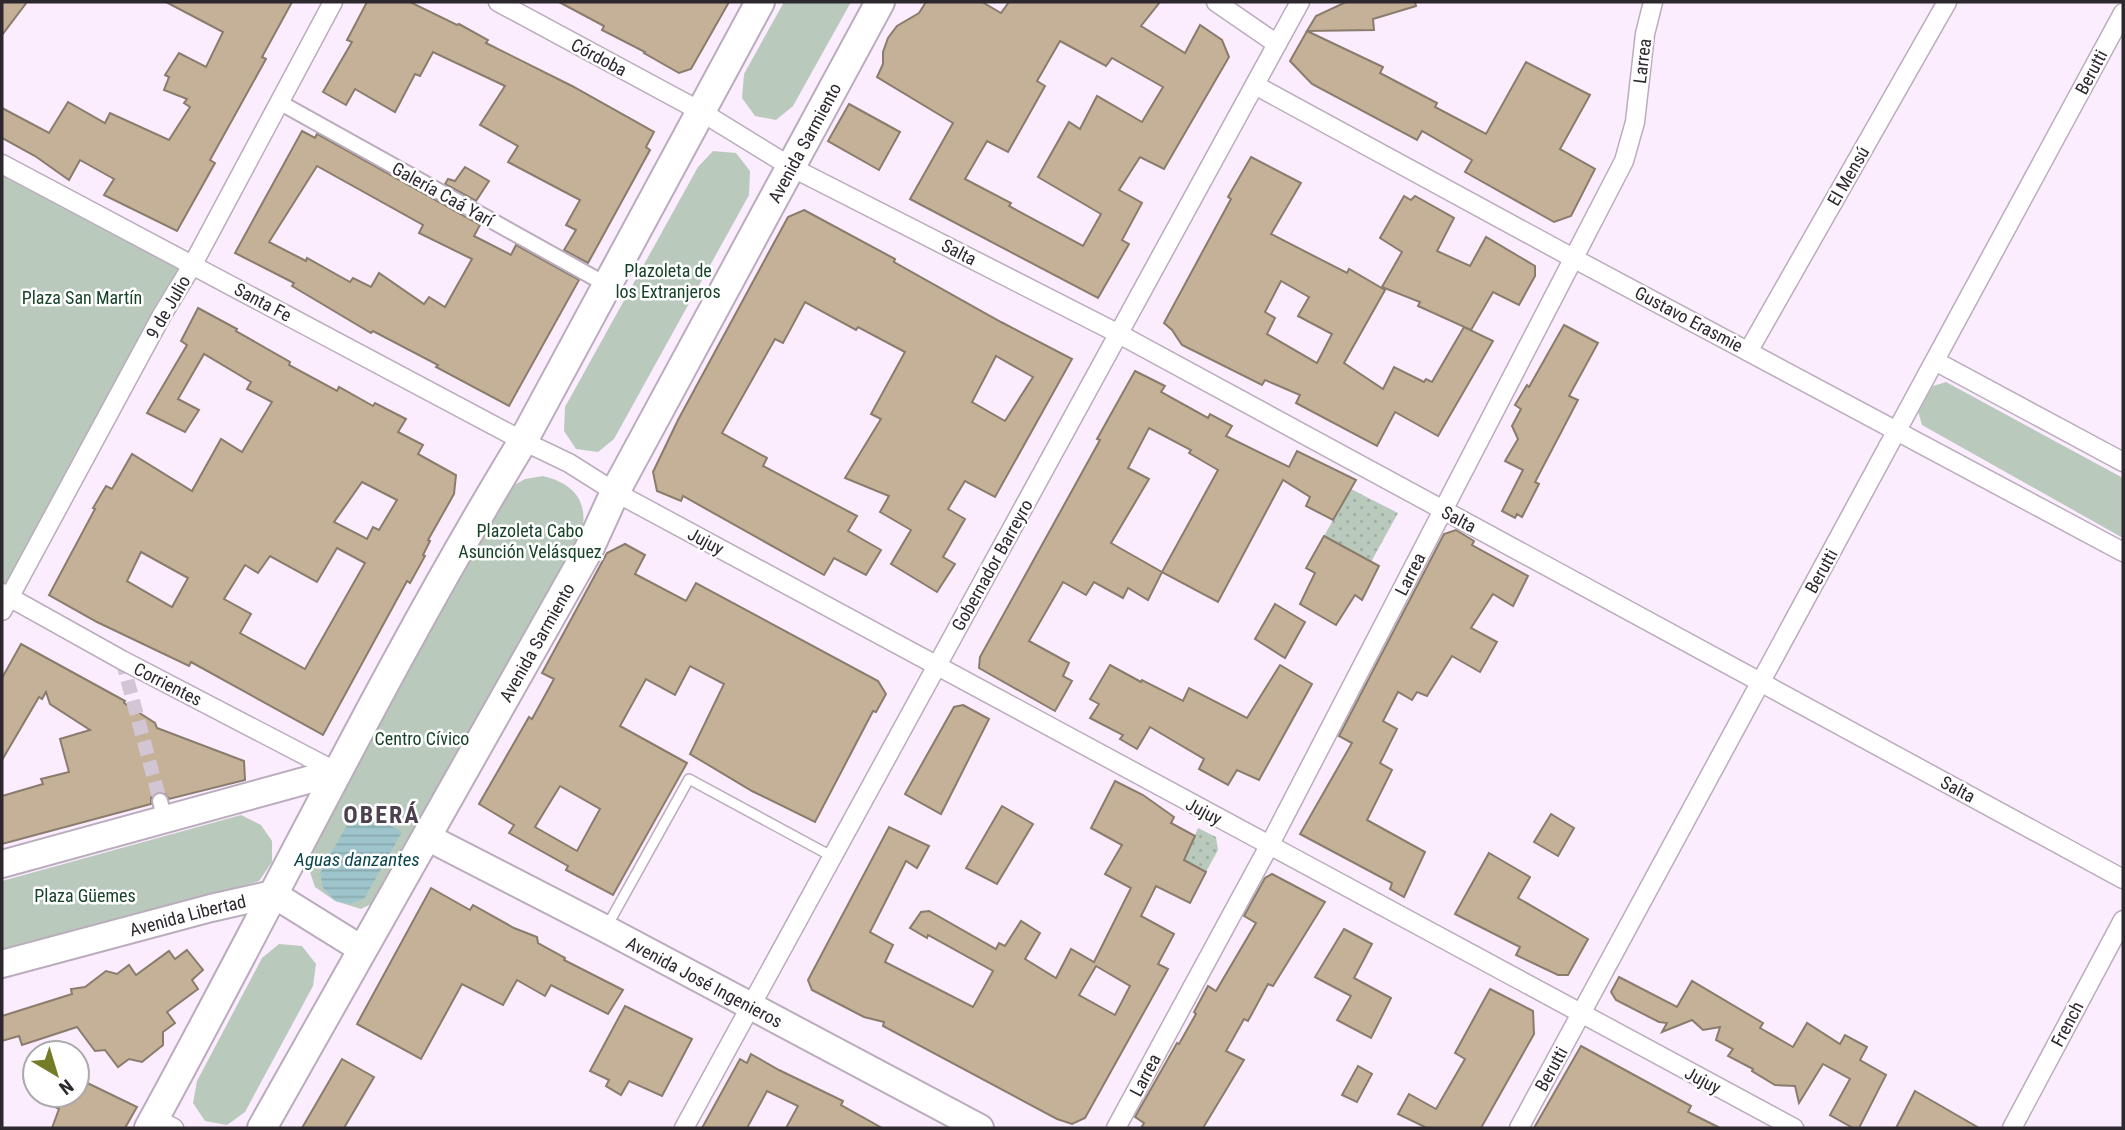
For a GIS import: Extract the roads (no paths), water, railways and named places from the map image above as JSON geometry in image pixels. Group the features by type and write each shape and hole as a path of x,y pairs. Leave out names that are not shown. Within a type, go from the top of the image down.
{"main road":[{"path":"159,1125 272,894 290,851 337,772 489,496 523,441 760,2"},
{"name":"Avenida Sarmiento","path":"262,1128 590,547 615,492 880,2"},
{"path":"2,864 163,811 337,772"},
{"name":"Avenida José Ingenieros","path":"427,837 980,1128"},
{"path":"272,894 363,950"},
{"name":"Avenida Libertad","path":"2,964 272,894"}],"street":[{"name":"9 de Julio","path":"4,600 193,264 333,2"},
{"name":"Córdoba","path":"498,2 700,111 791,167"},
{"path":"1216,2 1277,44"},
{"name":"Gobernador Barreyro","path":"684,1128 1300,2"},
{"name":"Larrea","path":"1116,1128 1269,846 1624,161 1635,122 1645,34 1653,2"},
{"name":"El Mensú","path":"1749,350 1947,2"},
{"name":"Berutti","path":"1519,1128 2123,13"},
{"name":"Gustavo Erasmie","path":"1255,85 2123,552"},
{"name":"Galería Caá Yarí","path":"279,102 607,285"},
{"name":"Santa Fe","path":"2,164 569,463 615,492"},
{"name":"Salta","path":"791,167 1119,334 2123,878"},
{"path":"1935,361 2123,461"},
{"name":"Jujuy","path":"615,492 1794,1128"},
{"name":"Corrientes","path":"4,600 337,772"},
{"name":"French","path":"2012,1128 2123,920"}],"lane":[{"path":"606,929 689,779 832,858"}],"water":[{"name":"Aguas danzantes","path":"357,807 402,832 364,899 350,904 336,901 323,888 320,873"}],"tunnel":[{"path":"122,660 160,801"}],"district":[{"name":"OBERÁ","path":"382,815"}],"park label":[{"name":"Plazoleta de los Extranjeros","path":"668,280"},
{"name":"Plaza San Martín","path":"82,297"},
{"name":"Plazoleta Cabo Asunción Velásquez","path":"530,540"},
{"name":"Centro Cívico","path":"422,738"},
{"name":"Plaza Güemes","path":"85,895"}]}
